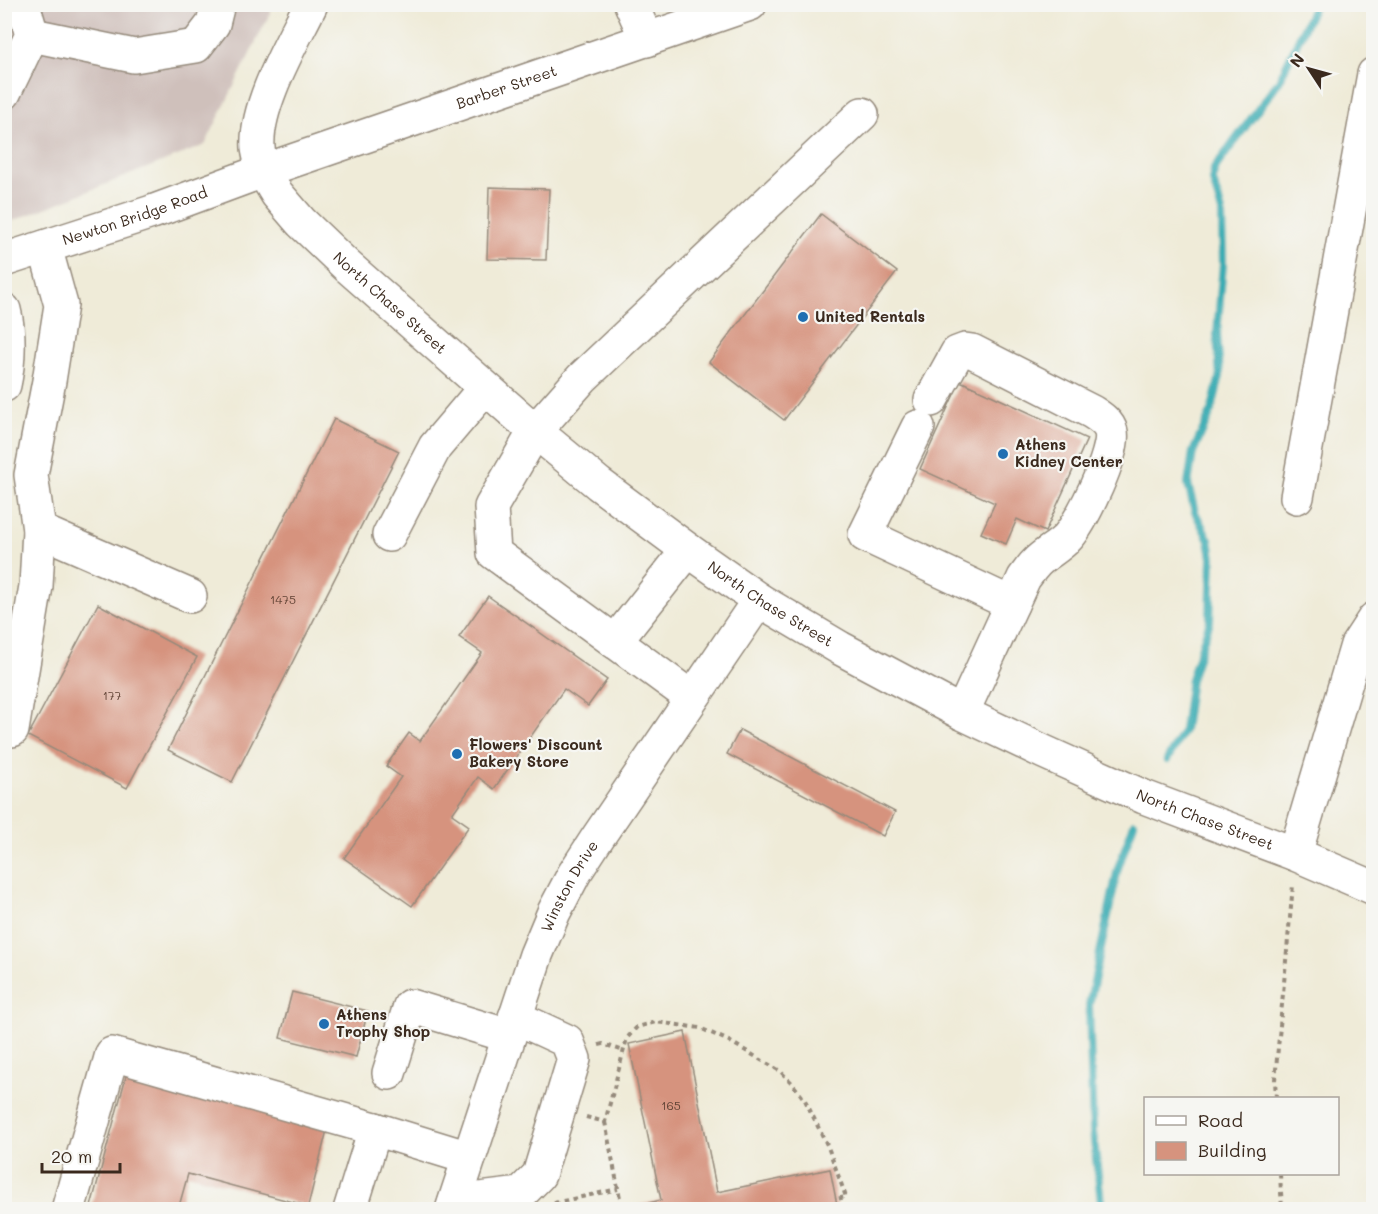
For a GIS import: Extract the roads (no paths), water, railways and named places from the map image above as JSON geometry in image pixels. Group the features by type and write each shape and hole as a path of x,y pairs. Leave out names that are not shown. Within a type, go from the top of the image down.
{"main road":[{"path":"4,93 27,20 134,56 196,46 213,24 218,4"},
{"path":"263,171 258,148 260,127 268,98 277,73 311,4"},
{"path":"631,4 647,40"},
{"name":"Barber Street","path":"263,171 750,4"},
{"path":"1297,497 1374,74"},
{"path":"692,698 494,553 491,507 535,432 582,378 862,114"},
{"name":"Newton Bridge Road","path":"4,260 152,212 263,171"},
{"name":"North Chase Street","path":"263,171 277,194 301,222 346,265 535,432 599,484 759,600 840,648 962,713 1144,797 1296,854 1374,888"},
{"path":"12,730 36,586 39,530 31,476 50,381 61,305 45,247"},
{"path":"4,310 7,320 7,373 4,385"},
{"path":"962,713 1024,578 1037,562 1055,550 1069,536 1083,515 1112,444 1111,430 1092,412 972,351 964,350 957,353 952,360 865,535 1012,604"},
{"path":"389,535 435,447 485,388"},
{"path":"39,530 190,596"},
{"path":"615,642 688,550"},
{"name":"Winston Drive","path":"454,1206 536,955 554,912 574,874 759,600"},
{"path":"1296,854 1357,645 1374,619"},
{"path":"389,1074 410,1006 512,1026 567,1041 574,1059 534,1199 454,1206"},
{"path":"68,1209 112,1054 375,1128 469,1158"},
{"path":"350,1209 375,1128"}],"waterway":[{"path":"1167,760 1184,730 1191,679 1210,621 1212,558 1209,540 1195,512 1188,484 1193,452 1211,412 1220,376 1217,334 1223,264 1222,212 1213,181 1214,169 1279,81 1315,4"},
{"path":"1102,1210 1093,1132 1089,1005 1118,868 1134,823"}],"place":[{"name":"United Rentals","path":"803,317"},
{"name":"Athens Kidney Center","path":"1003,454"},
{"name":"Flowers' Discount Bakery Store","path":"457,754"},
{"name":"Athens Trophy Shop","path":"324,1024"}]}
